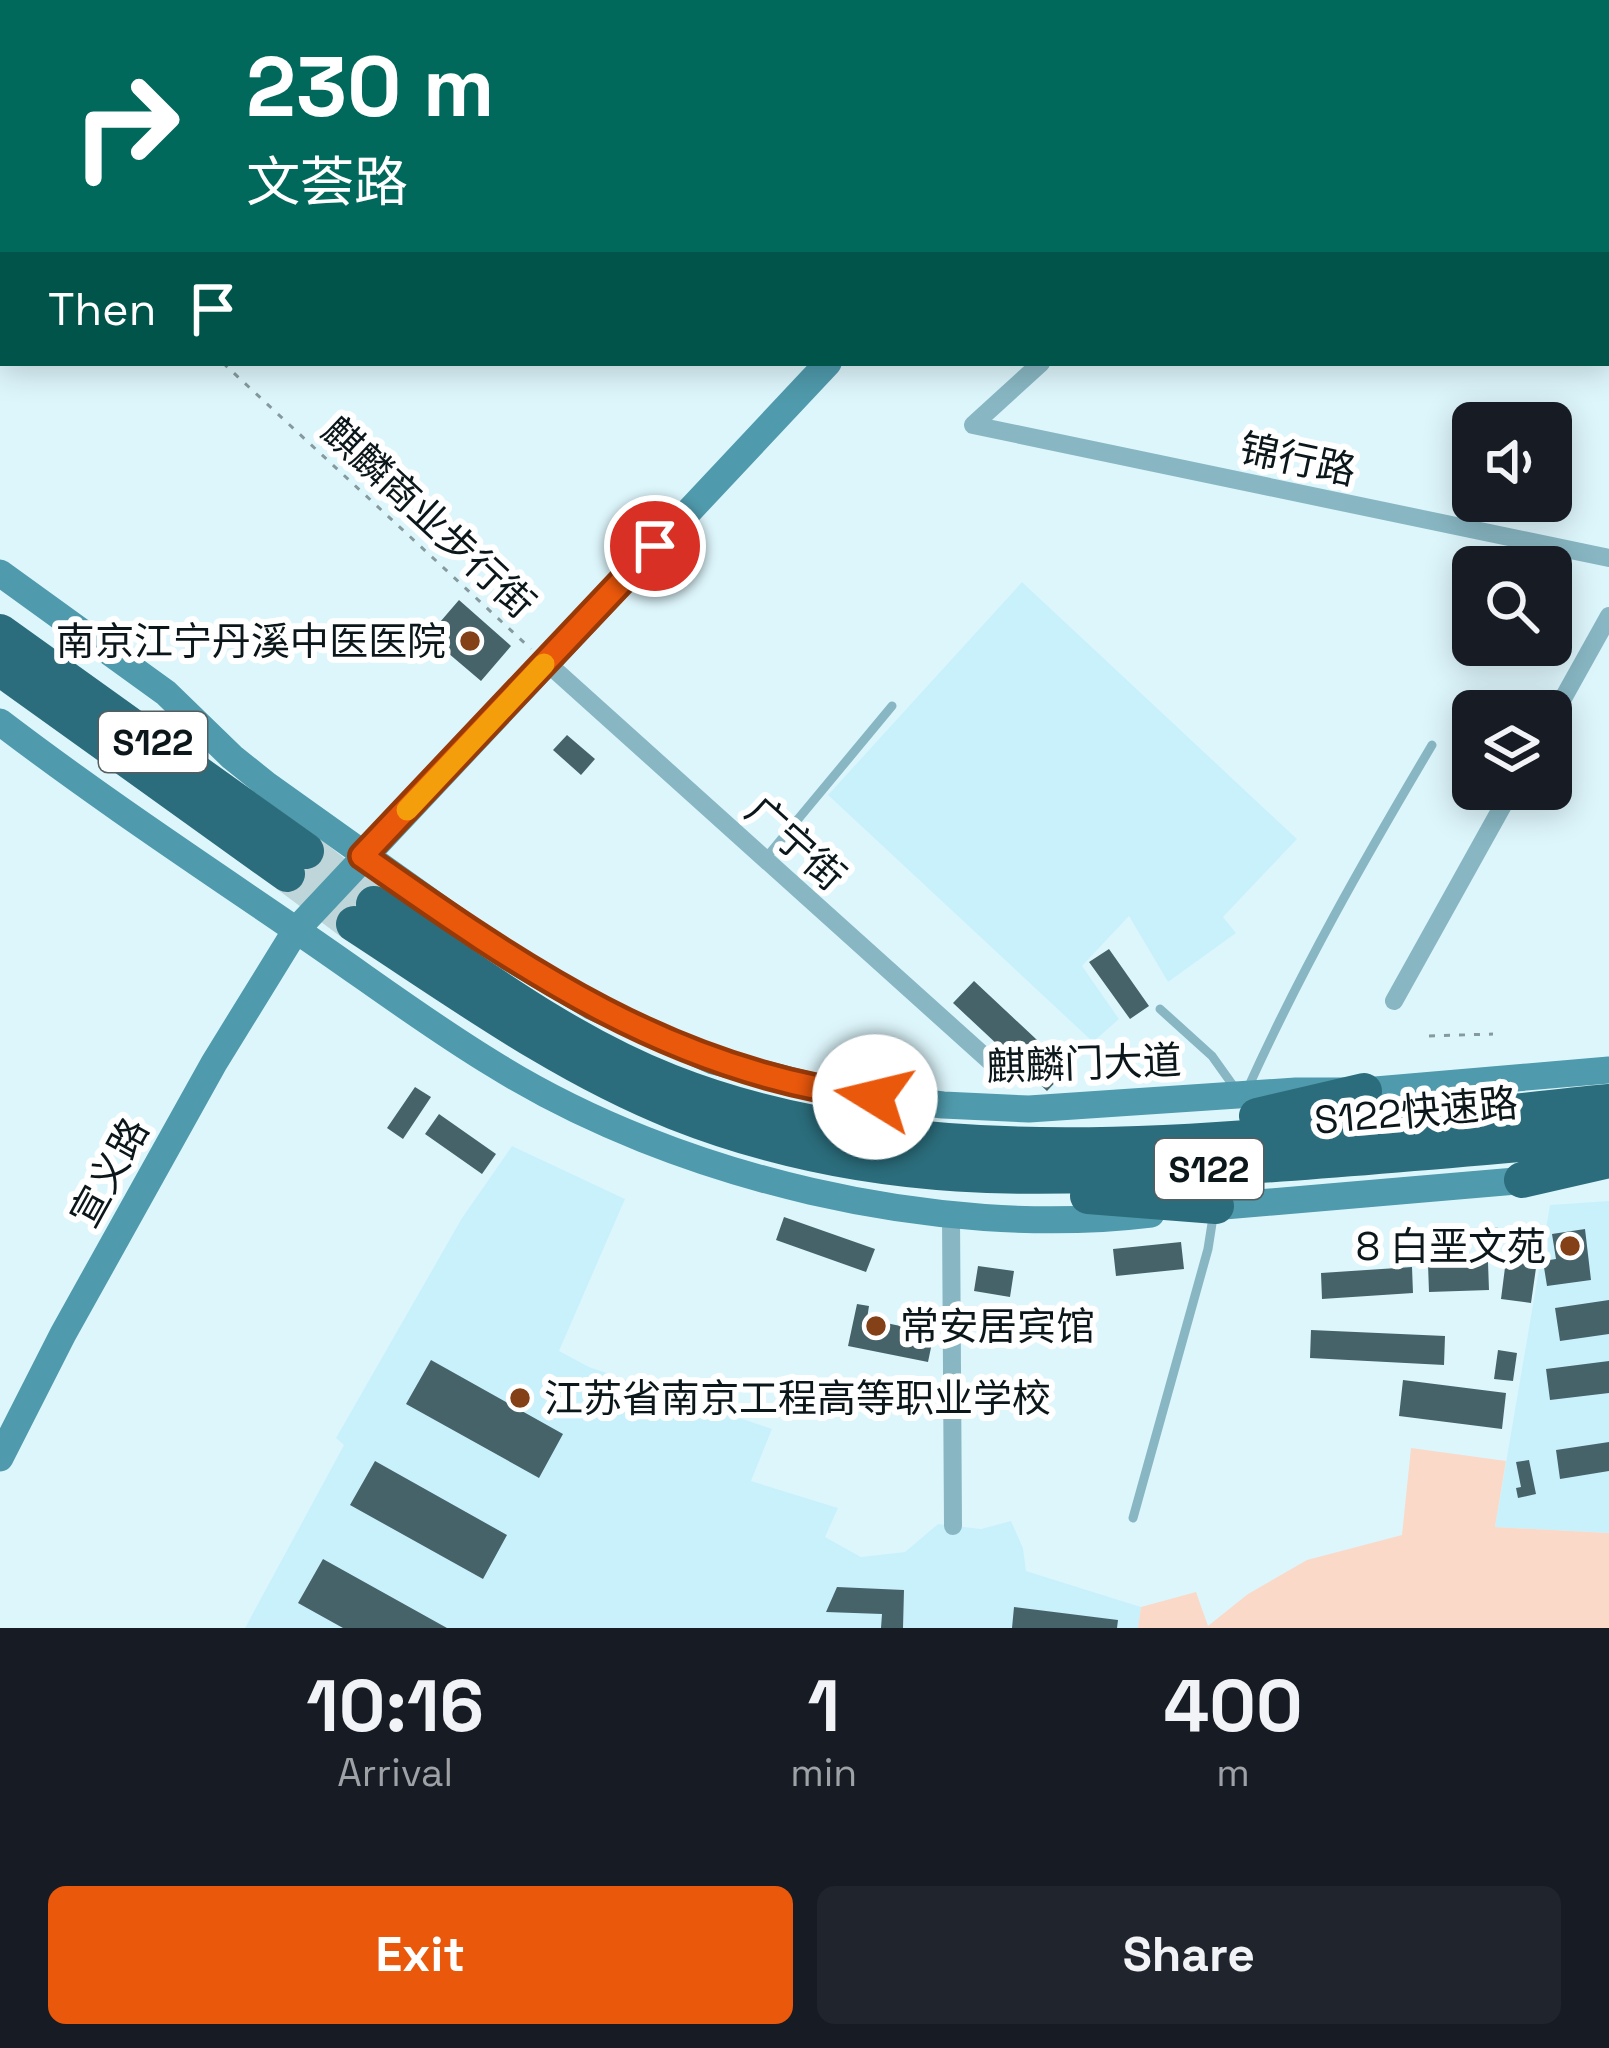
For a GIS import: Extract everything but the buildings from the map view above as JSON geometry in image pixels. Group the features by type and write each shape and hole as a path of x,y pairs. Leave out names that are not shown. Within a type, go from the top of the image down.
{"highway":[{"path":"0,603 111,685 154,759"},
{"name":"S122","path":"0,632 154,759 297,863"},
{"name":"S122","path":"0,668 154,759"},
{"path":"0,695 50,729 154,759"},
{"name":"S122快速路","path":"1609,1102 1147,1143 1034,1144 866,1133 719,1098 624,1062 364,914 528,1037 613,1085 675,1112 838,1162 936,1174 1098,1176 1609,1136"},
{"path":"1147,1143 1364,1091"},
{"path":"1522,1180 1609,1160"},
{"path":"936,1174 1057,1195 1216,1206"}],"street":[{"name":"宣义路","path":"0,1458 63,1334 191,1105 296,930 825,366"},
{"name":"锦行路","path":"1038,366 974,425 1609,558"},
{"name":"麒麟门大道","path":"0,573 166,693 232,757 362,856 508,958 593,1007 712,1061 841,1093 943,1105 1029,1108 1364,1091 1609,1070"},
{"path":"1568,690 1609,616"},
{"name":"广宁街","path":"546,662 1003,1073"},
{"path":"0,722 116,809 497,1067 654,1144 828,1195 951,1216 1081,1218 1609,1174"},
{"path":"1394,1001 1500,810"},
{"path":"951,1216 953,1526"}],"lane":[{"path":"765,859 892,706"},
{"path":"1160,1009 1212,1056 1242,1095 1326,928 1432,745"},
{"path":"1133,1518 1216,1206"}],"path":[{"name":"麒麟商业步行街","path":"226,366 546,662"},
{"path":"1429,1036 1493,1034"},
{"path":"1448,1230 1515,1228"}],"shaded area":[{"path":"1022,582 1297,839 1223,917 1236,933 1168,982 1129,916 1082,966 1119,1019 1093,1042 828,795"},
{"name":"江苏省南京工程高等职业学校","path":"512,1146 625,1199 559,1351 589,1367 772,1429 751,1481 838,1508 825,1537 861,1557 905,1552 938,1524 981,1529 1011,1521 1023,1548 1026,1571 1141,1607 1138,1628 245,1628 344,1445 336,1438 462,1218"},
{"path":"1609,1201 1609,1533 1495,1527 1550,1205"},
{"path":"1411,1448 1506,1461 1495,1527 1609,1533 1609,1628 1138,1628 1141,1607 1196,1592 1208,1626 1248,1594 1307,1560 1402,1535"}],"tunnel":[{"path":"306,851 374,904"},
{"path":"287,874 354,924"}],"slow traffic":[{"path":"407,810 544,664"}],"place":[{"name":"南京江宁丹溪中医医院","path":"470,641"},
{"name":"8 白垩文苑","path":"1570,1246"},
{"name":"常安居宾馆","path":"876,1326"},
{"name":"江苏省南京工程高等职业学校","path":"520,1398"}],"route":[{"path":"655,546 362,856 508,958 652,1036 712,1061 875,1097"}]}
